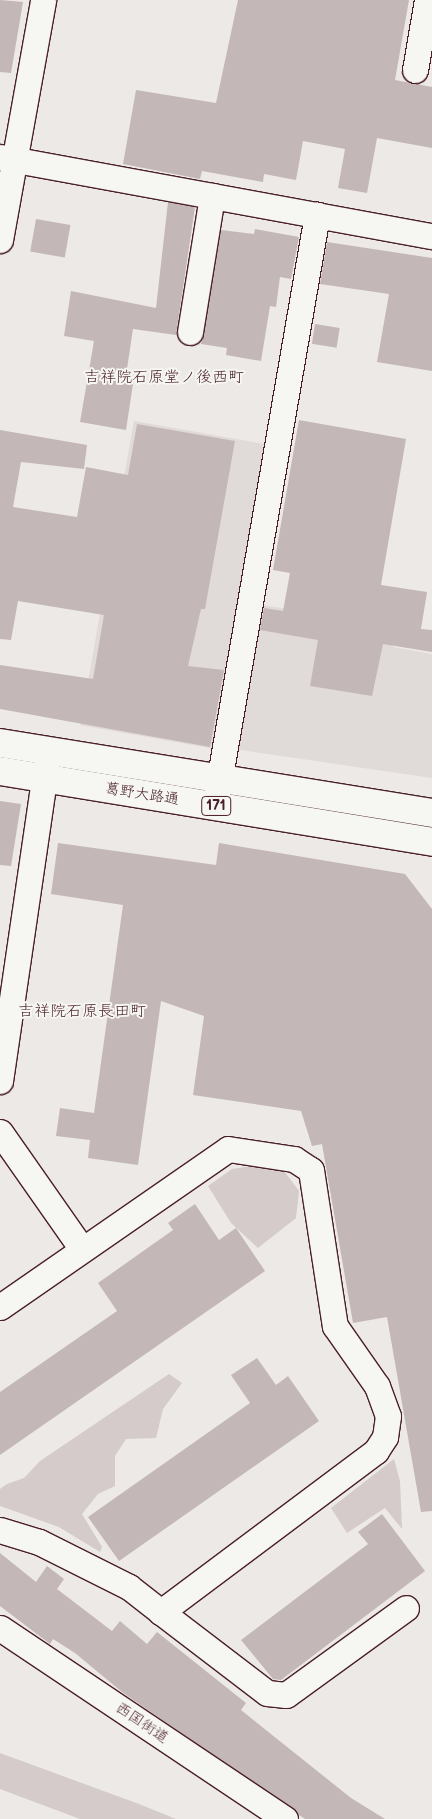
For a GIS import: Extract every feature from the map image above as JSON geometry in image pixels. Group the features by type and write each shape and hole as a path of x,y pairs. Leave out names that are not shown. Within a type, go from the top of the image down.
{"highway":[{"name":"葛野大路通","path":"0,743 46,765 214,806 432,842"},
{"name":"葛野大路通","path":"0,771 46,765 220,779 432,813"}],"street":[{"path":"0,240 7,158 43,0"},
{"path":"415,70 427,0"},
{"path":"7,158 432,236"},
{"path":"190,332 212,196"},
{"path":"214,806 317,215"},
{"path":"0,1081 46,765"},
{"path":"0,1132 82,1249"},
{"path":"0,1307 228,1149 304,1163 311,1170 335,1326 386,1402 385,1437 376,1451 161,1612"},
{"path":"0,1530 39,1542 129,1587 267,1693 286,1695 406,1608"},
{"name":"西国街道","path":"0,1628 285,1819"}],"shaded area":[{"path":"134,421 269,445 215,749 80,725"},
{"path":"257,604 396,627 393,647 432,654 432,778 234,749"},
{"path":"252,1166 284,1171 299,1191 296,1218 258,1248 231,1223 208,1186 232,1169"},
{"path":"169,1374 182,1383 163,1409 156,1438 126,1439 115,1456 115,1486 98,1494 82,1514 102,1547 100,1552 59,1527 0,1506 0,1489 7,1484 24,1478 40,1461"},
{"path":"394,1459 400,1481 402,1529 385,1508 347,1533 331,1508"},
{"path":"0,1753 176,1819 80,1819 0,1789"}],"building":[{"path":"0,0 23,2 11,73 0,72"},
{"path":"238,0 409,0 395,80 432,87 432,148 377,138 367,193 338,188 345,149 303,141 296,180 264,174 263,182 202,171 200,179 123,164 136,90 216,103"},
{"path":"168,202 195,207 176,335 133,329 125,382 133,384 126,430 80,422 94,341 64,336 71,291 156,308"},
{"path":"36,219 70,225 65,258 30,251"},
{"path":"255,229 299,237 291,279 280,277 276,307 270,306 261,361 226,355 227,348 201,344 221,230 254,234"},
{"path":"327,242 432,258 432,371 377,362 389,294 320,284"},
{"path":"315,324 340,328 337,348 312,344"},
{"path":"299,420 406,439 381,585 427,592 421,629 432,630 432,652 383,644 372,696 310,686 318,640 260,630 264,608 283,611 290,573 273,570"},
{"path":"137,424 235,441 205,609 201,609 188,666 224,670 210,747 0,709 0,665 93,679 104,615 18,601 11,640 0,639 0,430 87,445 84,469 21,462 13,507 77,517 86,467 128,475"},
{"path":"0,801 21,804 11,866 0,865"},
{"path":"58,843 216,865 219,843 405,874 432,909 432,1511 421,1512 387,1317 353,1323 322,1144 312,1146 301,1111 193,1095 204,1016 161,1001 138,1165 88,1158 90,1140 56,1136 60,1108 94,1113 123,905 51,894"},
{"path":"195,1204 219,1240 236,1228 265,1271 0,1455 0,1392 117,1311 98,1283 173,1230 168,1223"},
{"path":"257,1358 276,1385 288,1376 319,1421 119,1561 88,1517 250,1403 231,1375"},
{"path":"382,1514 425,1571 281,1680 273,1679 241,1640 368,1544 358,1532"},
{"path":"0,1553 36,1582 47,1566 64,1579 57,1589 112,1631 120,1621 147,1644 157,1632 246,1703 241,1710 351,1798 385,1819 305,1819 122,1692 75,1653 53,1639 50,1644 0,1606"}],"district":[{"name":"吉祥院石原堂ノ後西町","path":"164,378"},
{"name":"吉祥院石原長田町","path":"82,1012"}]}
